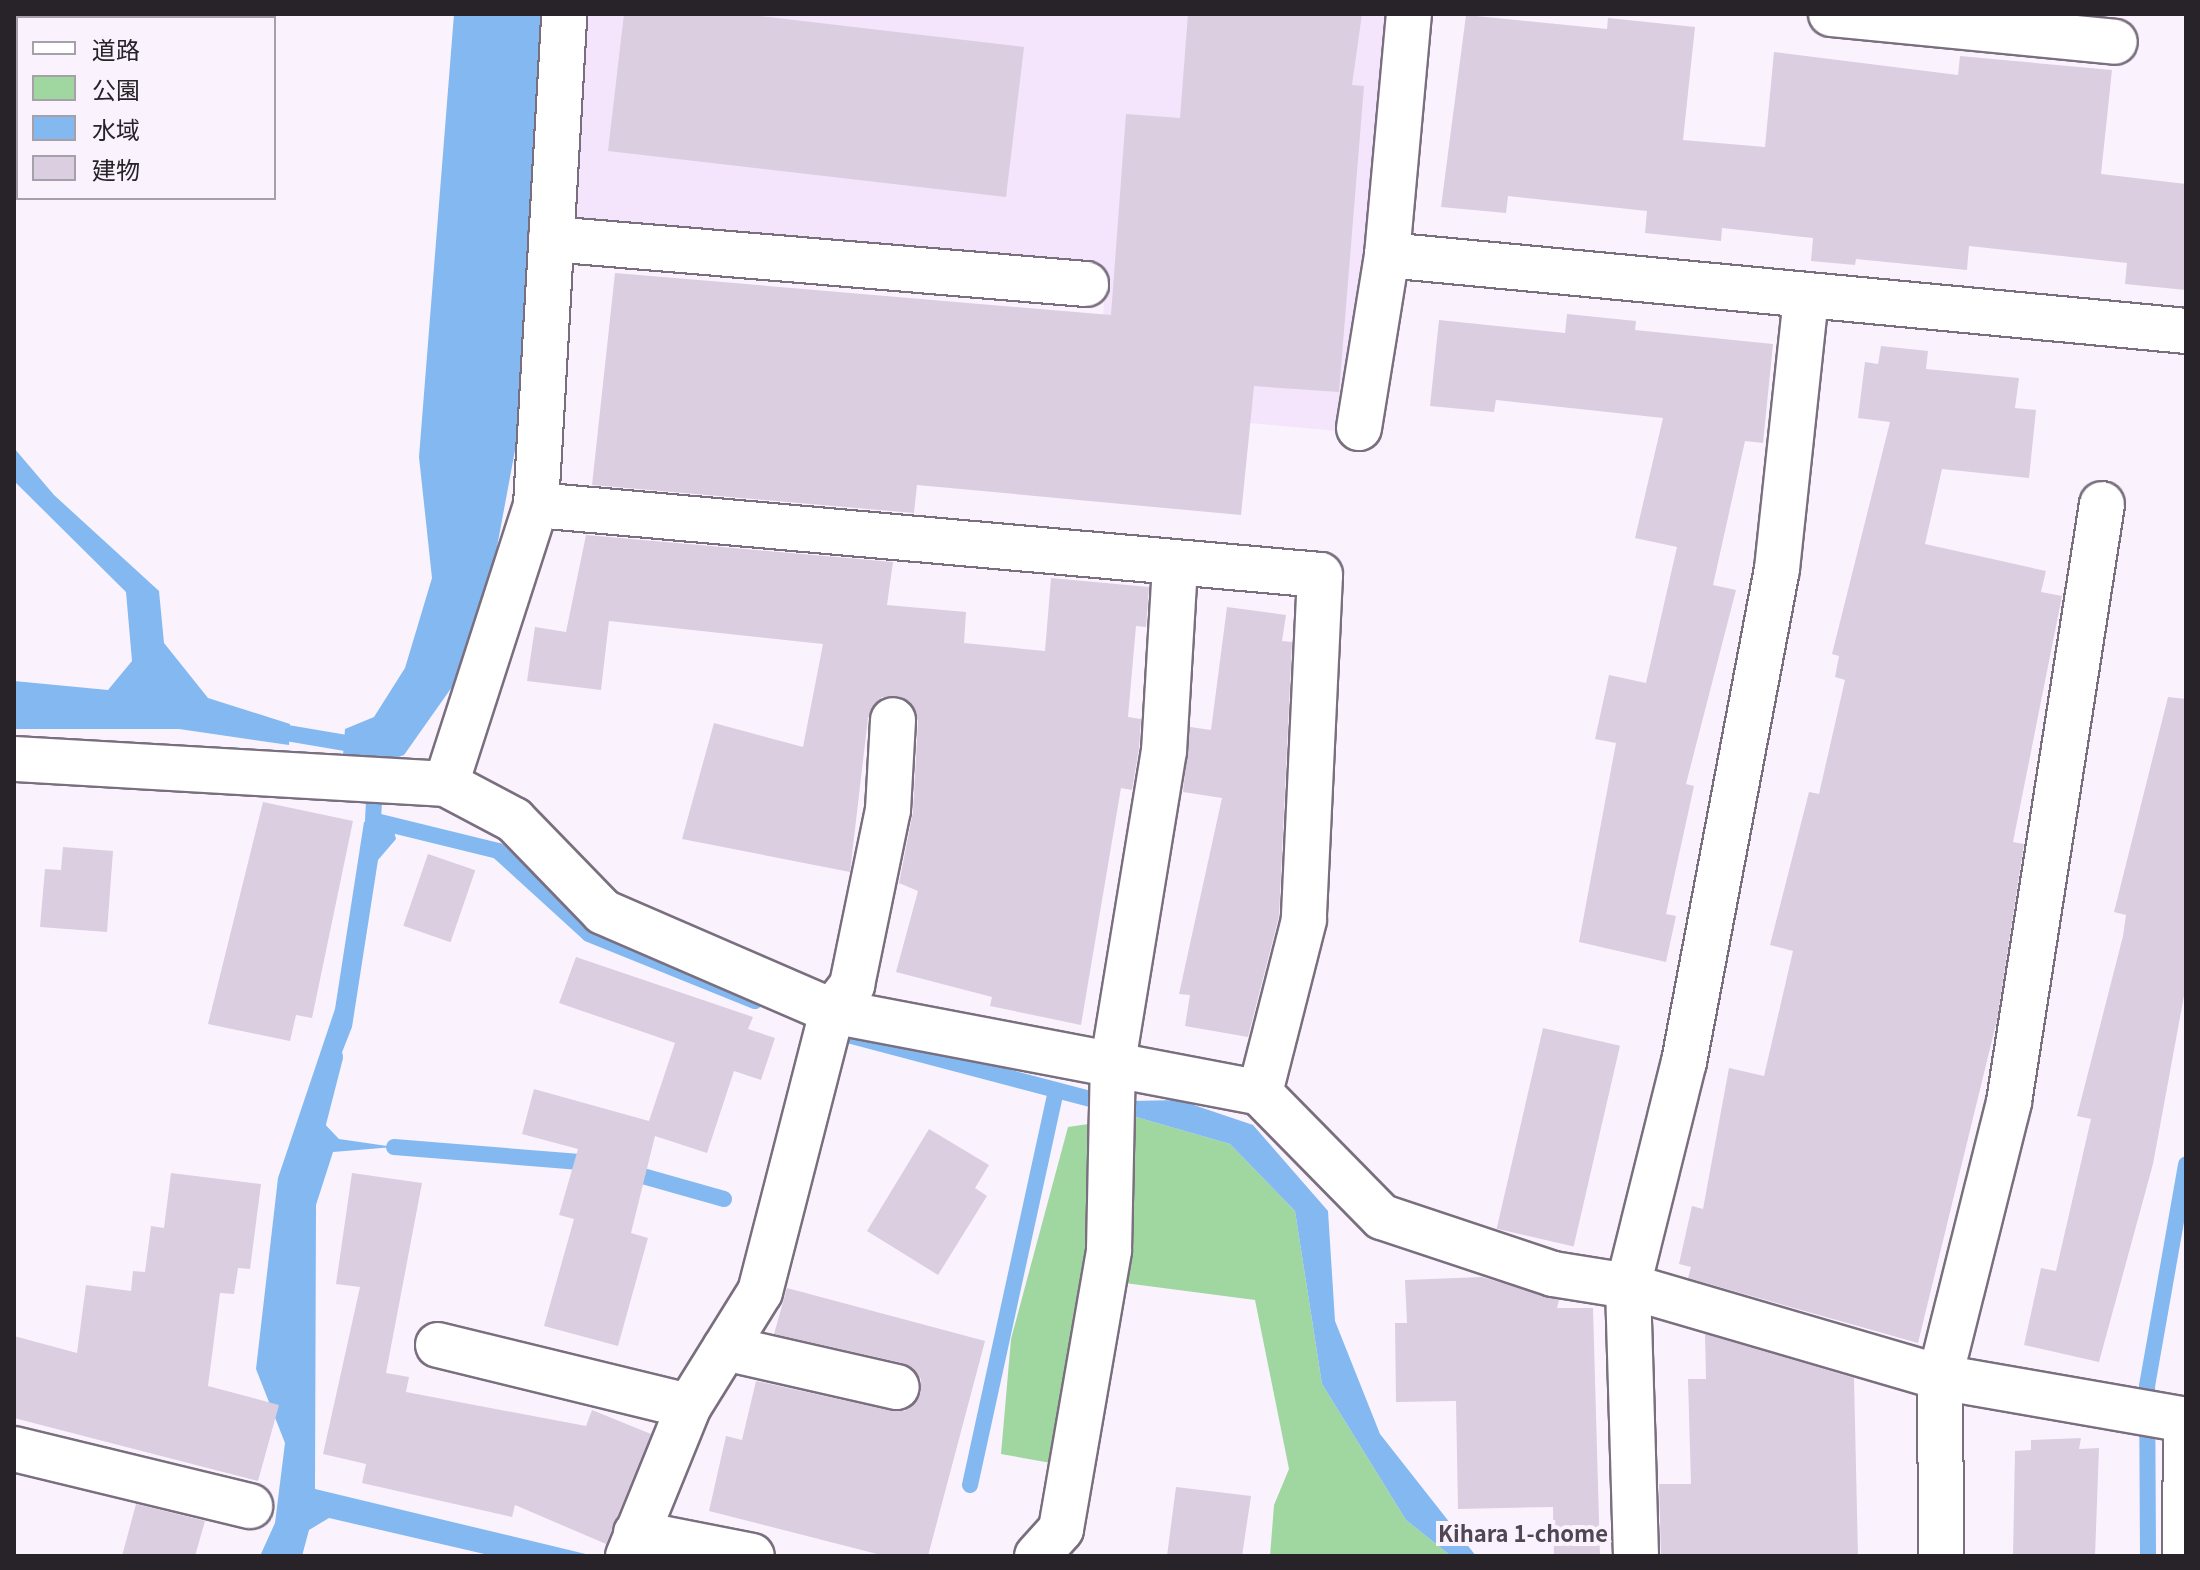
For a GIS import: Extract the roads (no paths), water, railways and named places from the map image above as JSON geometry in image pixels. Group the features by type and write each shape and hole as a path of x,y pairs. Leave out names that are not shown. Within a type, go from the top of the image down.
{"street":[{"path":"446,784 536,505 564,14"},
{"path":"1359,428 1387,255 1409,14"},
{"path":"1831,14 2115,42"},
{"path":"551,239 1086,284"},
{"path":"1387,255 1806,298 2186,331"},
{"path":"1636,1556 1628,1286 1684,1062 1777,569 1806,298"},
{"path":"1941,1556 1940,1377 2009,1102 2102,504"},
{"path":"536,505 1175,566 1320,575 1304,920 1260,1093"},
{"path":"1037,1556 1061,1529 1109,1250 1113,1062 1164,751 1175,566"},
{"path":"752,1556 632,1544 689,1406 760,1292 832,1011 852,985 888,810 893,720"},
{"path":"16,771 446,784 514,820 603,912 832,1011 1113,1062 1260,1093 1382,1217 1553,1274 1628,1286 1940,1377 2186,1422 2185,1556"},
{"path":"438,1345 689,1406"},
{"path":"725,1348 897,1387"},
{"path":"14,1449 250,1506"}],"water":[{"path":"454,14 542,14 516,445 489,590 464,670 404,755 375,766 343,755 345,729 374,717 405,668 432,578 419,457"},
{"path":"14,448 54,495 159,591 164,643 208,698 290,724 289,745 179,729 14,729 14,681 108,690 132,661 126,592 14,481"},
{"path":"391,819 396,839 378,860 352,1027 317,1116 339,1139 394,1147 333,1152 316,1205 315,1489 594,1556 493,1556 329,1518 309,1530 302,1556 260,1556 275,1523 285,1443 256,1369 278,1178 335,1009 364,822"},
{"path":"1179,1100 1253,1125 1328,1211 1335,1321 1380,1434 1476,1556 1451,1556 1406,1520 1322,1384 1295,1211 1230,1144 1136,1117 1132,1101"}],"waterway":[{"path":"269,730 364,746"},
{"path":"372,841 375,780"},
{"path":"376,821 498,851 589,934 755,1001"},
{"path":"829,1030 1112,1105"},
{"path":"314,1139 335,1057"},
{"path":"970,1485 1055,1096"},
{"path":"394,1147 595,1163"},
{"path":"2148,1556 2147,1386 2186,1164"},
{"path":"625,1171 724,1199"}],"district":[{"name":"Kihara 1-chome","path":"1523,1533"}]}
